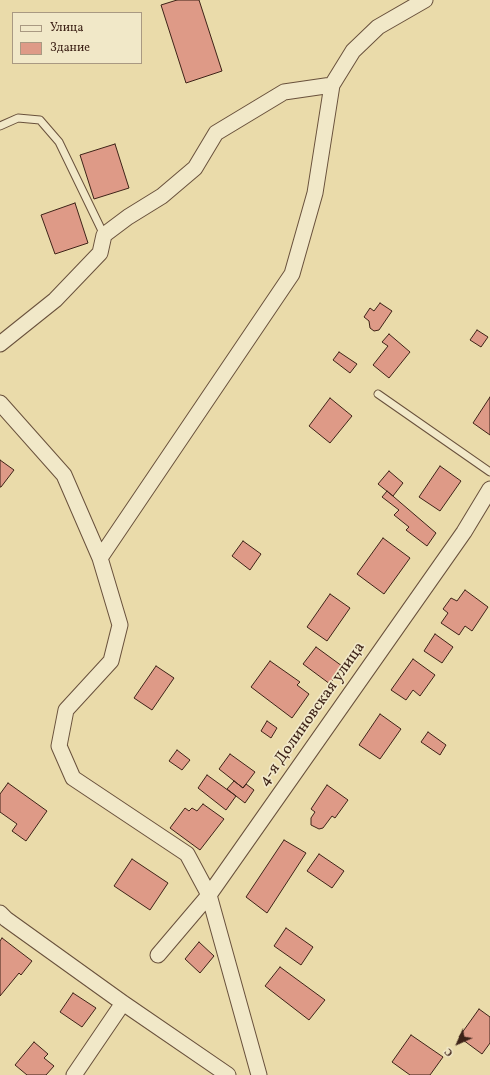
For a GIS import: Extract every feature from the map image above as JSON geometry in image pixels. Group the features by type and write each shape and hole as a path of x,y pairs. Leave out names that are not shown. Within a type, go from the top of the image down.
{"street":[{"path":"100,558 292,274 315,193 332,85 353,51 378,27 425,0"},
{"path":"0,344 55,300 100,253 104,235 128,217 162,196 195,168 216,133 284,92 332,85"},
{"path":"1,402 64,475 100,558 120,624 111,661 66,710 59,746 73,778 187,854 209,895 259,1075"},
{"name":"4-я Долиновская улица","path":"158,955 209,895 464,532 490,489"},
{"path":"2,919 228,1075"},
{"path":"74,1075 123,1002"}],"lane":[{"path":"0,126 18,118 40,120 59,142 104,235"},
{"path":"378,394 490,472"}],"building":[{"path":"177,0 199,0 222,71 186,83 161,5"},
{"path":"115,144 129,188 94,199 80,155"},
{"path":"75,203 88,243 55,254 41,215"},
{"path":"380,303 392,311 379,330 374,331 370,328 369,321 364,317 370,308 374,311"},
{"path":"477,330 488,337 481,347 470,340"},
{"path":"389,334 410,352 389,378 373,365 388,346 382,342"},
{"path":"339,352 357,364 350,373 333,360"},
{"path":"490,397 490,435 473,423"},
{"path":"330,398 352,416 330,443 309,426"},
{"path":"0,460 14,470 1,487 0,487"},
{"path":"440,466 461,481 440,511 419,497"},
{"path":"389,471 403,483 393,496 378,484"},
{"path":"387,491 436,533 427,546 406,530 409,527 394,515 399,510 382,497"},
{"path":"383,538 410,558 384,594 357,574"},
{"path":"243,541 261,554 250,570 232,556"},
{"path":"465,590 488,607 472,631 465,626 459,635 441,623 448,613 443,609 451,598 457,601"},
{"path":"330,594 350,608 327,641 307,627"},
{"path":"435,634 453,647 442,663 424,651"},
{"path":"316,647 342,666 330,684 303,664"},
{"path":"413,659 435,675 420,696 413,690 406,700 391,690"},
{"path":"270,661 300,682 297,685 309,694 292,718 251,687"},
{"path":"156,666 174,678 152,710 134,698"},
{"path":"380,714 401,729 380,759 359,745"},
{"path":"267,721 277,728 271,738 261,731"},
{"path":"428,732 446,745 440,755 421,742"},
{"path":"177,750 190,760 182,770 169,761"},
{"path":"230,754 255,772 243,788 219,769"},
{"path":"207,775 236,796 226,810 198,788"},
{"path":"234,781 243,788 246,784 254,790 245,803 227,789"},
{"path":"8,783 47,811 26,841 12,831 17,824 0,812 0,794"},
{"path":"327,785 348,800 335,818 332,816 323,828 319,829 311,825 311,818 315,812 311,809"},
{"path":"203,804 224,819 200,850 170,828 185,808 189,811 192,808 197,811"},
{"path":"284,840 306,853 267,913 246,897"},
{"path":"319,854 344,871 332,888 307,871"},
{"path":"132,859 168,883 150,910 114,886"},
{"path":"286,928 313,947 301,965 274,946"},
{"path":"2,938 32,961 21,975 19,973 0,996 0,941"},
{"path":"199,942 214,956 200,973 185,959"},
{"path":"280,967 325,1000 309,1020 265,986"},
{"path":"73,993 96,1008 82,1027 60,1012"},
{"path":"479,1009 490,1017 490,1043 482,1054 459,1037"},
{"path":"411,1035 443,1057 430,1075 410,1075 392,1062"},
{"path":"34,1042 48,1054 44,1058 54,1066 46,1075 27,1075 15,1065"}]}
